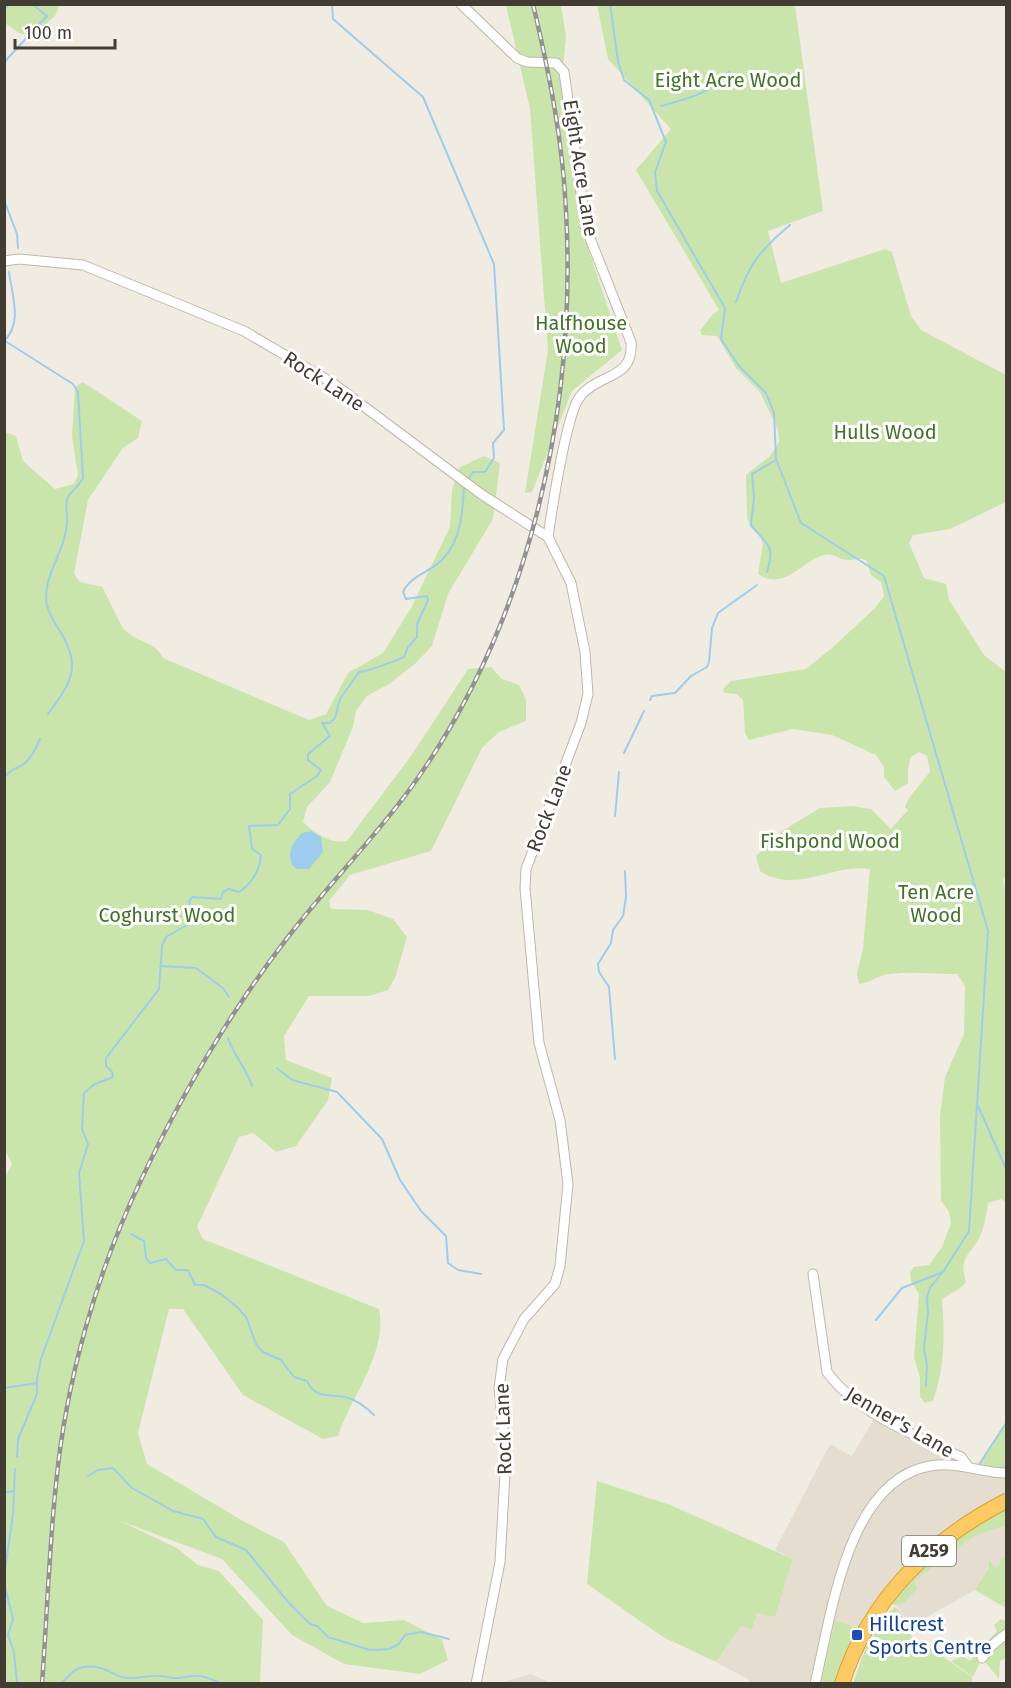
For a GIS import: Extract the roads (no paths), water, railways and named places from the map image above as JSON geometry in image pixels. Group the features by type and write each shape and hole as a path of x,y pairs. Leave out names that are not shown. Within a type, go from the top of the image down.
{"highway":[{"name":"A259","path":"842,1683 871,1622 907,1574 952,1533 1006,1501"}],"street":[{"name":"Eight Acre Lane","path":"461,4 517,58 527,62 556,63 564,72 586,228 631,342 630,361 623,369 591,385 574,406 548,537"},
{"name":"Rock Lane","path":"4,261 19,259 83,265 244,331 334,384 482,494 548,537 571,583 587,669 588,694 581,723 526,869 525,888 539,1043 560,1120 568,1184 560,1266 555,1284 524,1318 503,1359 499,1388 506,1456 501,1562 476,1683"},
{"name":"Jenner's Lane","path":"813,1274 827,1372 836,1384 877,1414 961,1457 967,1465"},
{"path":"815,1683 849,1548 872,1506 894,1484 911,1472 933,1465 967,1465 1006,1473"},
{"path":"982,1658 990,1647 1006,1634"}],"water":[{"path":"311,831 321,837 323,852 309,869 296,869 290,860 291,850 302,833"}],"waterway":[{"path":"4,10 9,4"},
{"path":"4,64 47,16 32,4"},
{"path":"332,4 333,19 423,97 494,264 504,430 493,443 494,458 485,472 473,472 467,481"},
{"path":"610,4 618,61 624,80 649,100 666,142 655,172 657,191 725,308 721,339 739,366 766,393 774,413 776,459 801,523 884,576 988,931 969,1231 943,1272 902,1288 876,1320"},
{"path":"661,106 705,91 729,72"},
{"path":"4,200 17,234 18,248"},
{"path":"736,302 756,259 790,225"},
{"path":"4,341 10,334 15,318 9,272"},
{"path":"5,341 73,384 78,392 83,478 67,499 66,532 49,579 46,598 47,606 65,641 72,663 68,682 48,714"},
{"path":"767,572 770,550 751,525 754,498 752,474 776,460"},
{"path":"17,1457 18,1439 37,1394 41,1359 84,1241 79,1173 88,1144 82,1129 84,1093 95,1084 113,1077 112,1072 106,1066 106,1058 159,989 162,946 166,937 189,924 194,917 189,902 192,897 221,899 223,892 229,889 239,892 248,885 257,871 261,855 252,849 249,826 278,825 290,809 290,794 317,776 321,770 308,760 308,754 330,736 322,723 330,723 335,718 340,699 359,672 404,657 408,647 417,637 417,624 428,600 427,596 406,599 403,592 410,582 442,560 453,544 462,516 464,486"},
{"path":"650,700 652,696 675,693 691,676 707,667 712,628 718,613 757,585"},
{"path":"624,753 644,711"},
{"path":"4,778 27,761 40,739"},
{"path":"615,816 619,772"},
{"path":"615,1059 609,987 599,972 598,964 611,943 613,930 623,916 626,897 625,871"},
{"path":"161,966 196,968 223,988 229,997"},
{"path":"228,1038 252,1086"},
{"path":"277,1068 292,1080 337,1092 382,1139 400,1180 421,1211 446,1236 448,1263 458,1270 481,1274"},
{"path":"978,1106 1006,1169"},
{"path":"131,1234 144,1241 146,1258 150,1263 166,1259 176,1270 188,1270 195,1285 204,1285 221,1294 237,1307 246,1317 256,1344 263,1352 281,1360 294,1377 307,1381 310,1387 318,1393 353,1400 374,1415"},
{"path":"926,1386 927,1366 924,1348 928,1312 927,1298 930,1288 941,1274"},
{"path":"4,1388 37,1383"},
{"path":"978,1466 1006,1423"},
{"path":"88,1476 98,1470 113,1468 132,1488 173,1511 203,1519 216,1537 246,1550 288,1602 310,1624 317,1626 328,1637 370,1650 389,1649 399,1644 405,1635 421,1632 449,1639"},
{"path":"4,1576 13,1515 15,1469"},
{"path":"4,1493 13,1491"},
{"path":"4,1583 13,1619 8,1635 14,1652 17,1684"},
{"path":"61,1684 68,1676 83,1667 97,1667 127,1678 200,1676 222,1684"}],"railway":[{"path":"42,1684 54,1509 67,1405 98,1288 126,1214 191,1084 246,994 303,918 410,789 451,725 486,658 515,587 537,514 553,439 563,363 567,287 566,211 562,159 550,81 533,4"}],"place":[{"name":"Hillcrest Sports Centre","path":"857,1635"}],"park label":[{"name":"Eight Acre Wood","path":"728,80"},
{"name":"Halfhouse Wood","path":"581,334"},
{"name":"Hulls Wood","path":"885,432"},
{"name":"Fishpond Wood","path":"830,841"},
{"name":"Ten Acre Wood","path":"936,904"},
{"name":"Coghurst Wood","path":"167,915"}]}
